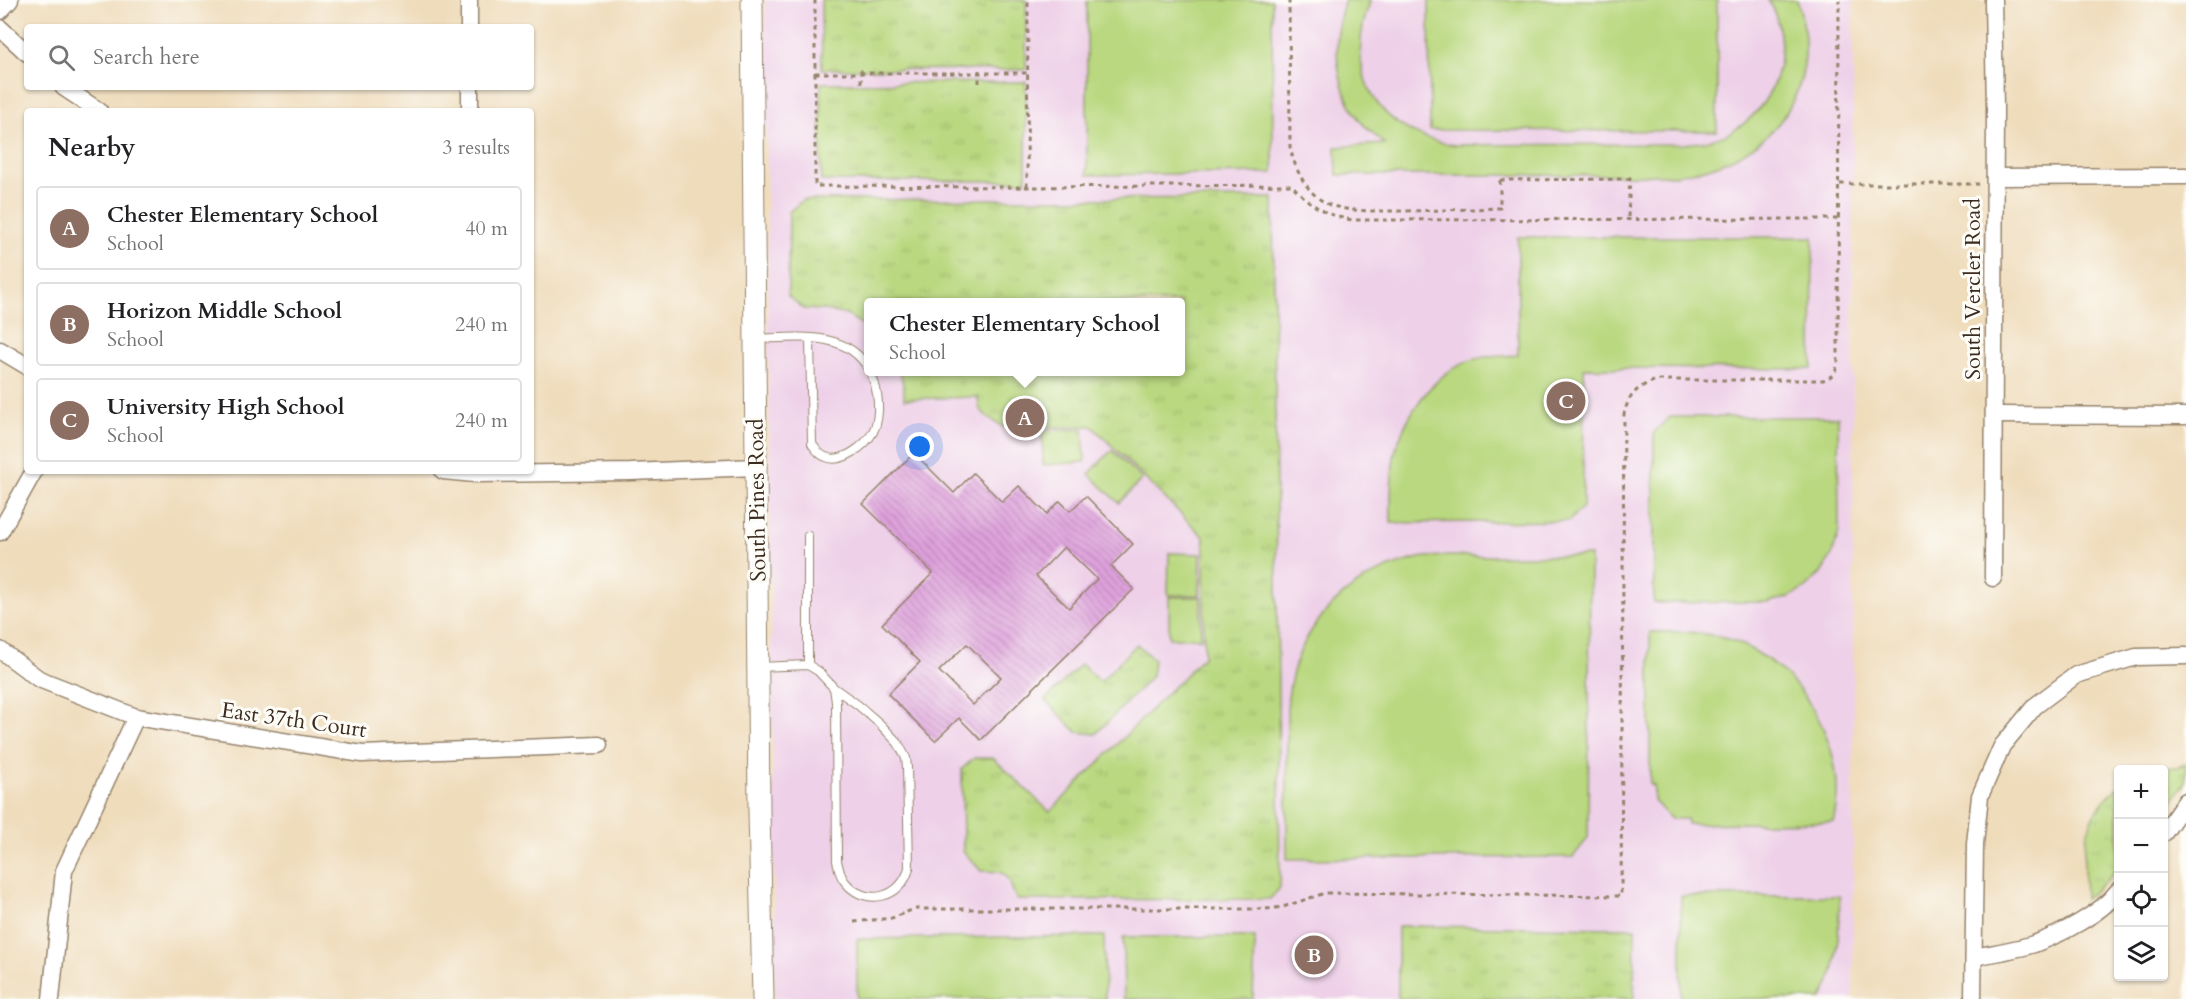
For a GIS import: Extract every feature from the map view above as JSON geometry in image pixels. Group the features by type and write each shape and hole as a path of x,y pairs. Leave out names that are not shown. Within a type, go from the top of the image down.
{"street":[{"path":"0,11 10,0"},
{"path":"469,0 469,24"},
{"name":"South Pines Road","path":"753,0 754,339 763,999"},
{"name":"South Vercler Road","path":"1993,0 1995,180 1993,578"},
{"path":"0,28 24,50"},
{"path":"68,90 94,108"},
{"path":"470,90 470,108"},
{"path":"1995,180 2186,176"},
{"path":"0,350 24,364"},
{"path":"1994,415 2186,416"},
{"path":"534,472 631,472 756,467"},
{"path":"0,532 32,474"},
{"name":"East 37th Court","path":"0,650 39,679 136,717 362,754 599,745"},
{"path":"1973,999 1975,844 1980,796 2002,746 2035,706 2076,675 2136,657 2186,656"},
{"path":"51,999 64,871 136,717"},
{"path":"2168,826 2186,801"},
{"path":"1974,957 2033,944 2076,924 2114,897"}],"lane":[{"path":"754,339 810,338 838,342 850,348 864,362"},
{"path":"810,338 812,444 819,453 827,458 836,458 860,447 873,431 878,405 876,389 871,376"},
{"path":"808,536 808,665"},
{"path":"758,667 808,665 818,670 834,688 858,705 898,743 906,758 909,868 897,889 884,897 859,893 846,883 840,874 837,861 834,688"}],"path":[{"path":"815,0 815,186 1292,185 1310,204 1322,212 1338,218 1353,220 1838,219"},
{"path":"1027,187 1028,0"},
{"path":"1289,0 1290,147 1294,164 1301,178 1314,193 1329,204 1346,209 1374,211 1500,208 1500,178 1630,177 1629,217"},
{"path":"855,922 892,918 914,909 1266,909 1283,907 1325,893 1621,896 1624,414 1626,403 1637,388 1657,380 1823,380 1836,373 1840,184 1839,0"},
{"path":"815,73 861,71 1028,73"},
{"path":"861,71 861,83"},
{"path":"979,71 979,83"},
{"path":"1840,184 1995,180"}],"shaded area":[{"path":"765,0 1853,0 1853,999 775,999"}],"green space":[{"path":"821,0 1026,0 1026,70 822,69"},
{"path":"1087,0 1272,0 1273,173 1087,175"},
{"path":"1345,0 1371,0 1363,27 1360,52 1364,75 1372,96 1386,114 1405,128 1428,139 1455,145 1684,144 1724,136 1751,117 1763,104 1778,70 1781,53 1780,34 1776,17 1768,0 1797,0 1804,27 1805,53 1802,77 1781,121 1763,139 1742,154 1702,170 1677,175 1337,175 1336,147 1385,144 1358,118 1344,90 1340,76 1337,45"},
{"path":"1429,0 1717,0 1717,131 1430,130"},
{"path":"1026,82 1026,181 821,181 821,83"},
{"path":"1273,198 1280,888 1270,899 1017,900 1006,876 998,872 981,871 963,851 962,769 974,758 993,758 1050,812 1204,656 1204,537 1092,426 1007,429 987,417 979,408 978,397 904,399 901,376 1185,376 1185,298 864,298 864,326 847,315 825,310 804,309 788,296 789,212 803,200"},
{"path":"1518,237 1813,237 1812,369 1584,368 1583,507 1569,521 1391,523 1394,457 1406,423 1421,399 1440,379 1463,363 1483,357 1518,355"},
{"path":"1670,417 1838,417 1839,531 1833,553 1822,572 1804,589 1787,598 1768,602 1654,603 1654,432"},
{"path":"1083,429 1085,462 1043,465 1042,431"},
{"path":"1112,450 1142,479 1119,503 1089,474"},
{"path":"1169,553 1201,554 1200,595 1168,595"},
{"path":"1447,556 1590,556 1588,838 1573,857 1287,859 1287,710 1298,657 1310,633 1343,595 1364,580 1388,568 1415,559"},
{"path":"1169,597 1201,597 1201,638 1169,638"},
{"path":"1650,632 1699,633 1722,637 1745,646 1767,659 1787,677 1805,697 1819,720 1829,744 1836,770 1837,796 1833,822 1687,824 1687,819 1671,819 1654,801 1654,785 1650,785"},
{"path":"1137,644 1154,660 1152,676 1096,734 1077,732 1045,700 1081,664 1100,682"},
{"path":"2186,764 2186,782 2168,807 2168,768"},
{"path":"2114,791 2114,871 2085,899 2086,838 2090,824"},
{"path":"1681,896 1840,896 1835,963 1832,976 1821,999 1681,999"},
{"path":"1398,926 1635,928 1634,999 1398,999"},
{"path":"1104,936 1105,999 857,999 857,939"},
{"path":"1123,937 1255,937 1253,999 1124,999"}],"building":[{"path":"914,453 954,493 973,473 1002,502 1019,486 1047,514 1060,501 1070,511 1086,496 1133,544 1111,566 1134,589 981,740 959,718 935,741 888,694 920,662 882,624 933,573 863,504","holes":["1064,547 1097,579 1069,608 1036,576","967,644 1001,677 973,705 939,671"]}],"place":[{"name":"University High School","path":"1566,401"},
{"name":"Chester Elementary School","path":"1025,418"},
{"name":"Horizon Middle School","path":"1314,955"}]}
